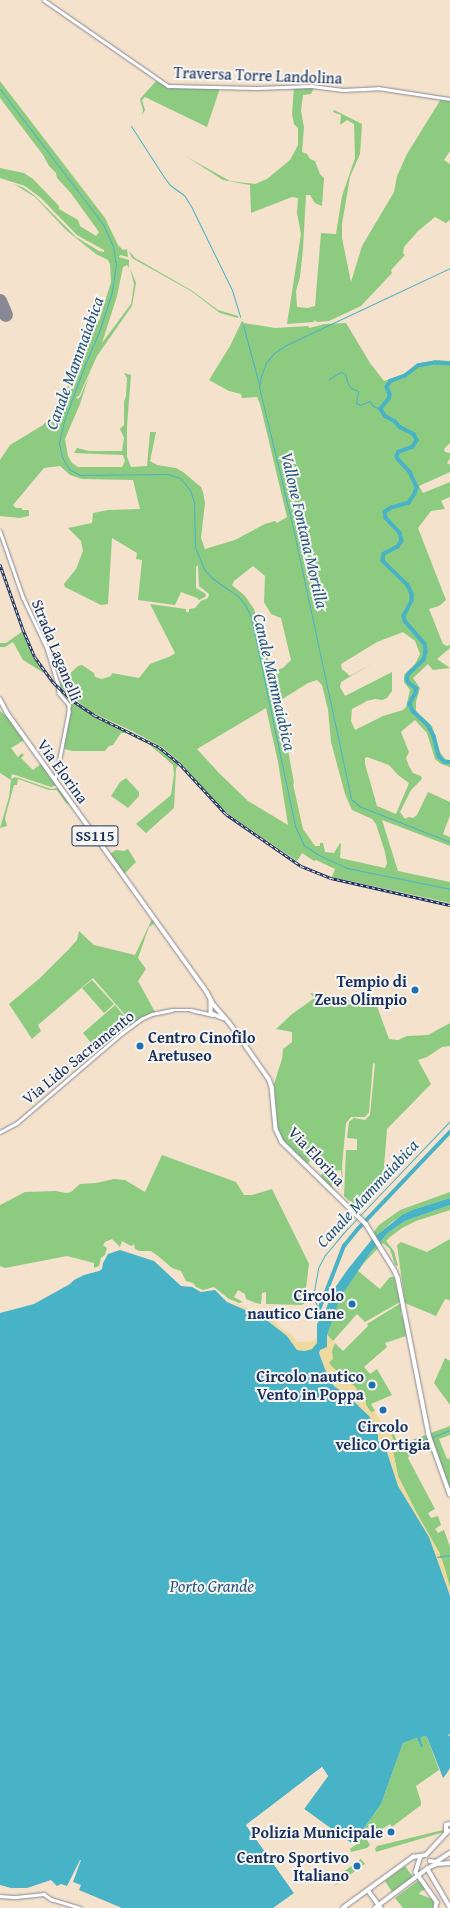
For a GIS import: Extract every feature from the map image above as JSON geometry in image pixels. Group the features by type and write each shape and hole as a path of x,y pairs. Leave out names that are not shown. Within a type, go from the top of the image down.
{"main road":[{"path":"0,699 8,714"},
{"path":"3,704 0,709 8,714"},
{"name":"Via Elorina","path":"8,714 271,1082 276,1129 281,1140 366,1224 381,1248 398,1278 430,1441 450,1494"},
{"path":"210,998 211,1009 214,1015 222,1017 232,1027"},
{"path":"211,1009 218,1009"},
{"path":"214,1015 218,1009"},
{"path":"343,1908 413,1857 426,1855 448,1831 446,1825 450,1824"},
{"path":"368,1890 378,1907 429,1867 450,1853"},
{"path":"426,1855 430,1861 437,1863 450,1863"},
{"path":"421,1856 416,1872 437,1902 436,1908"},
{"path":"443,1858 444,1863"},
{"path":"430,1861 429,1872 448,1906"}],"street":[{"name":"Traversa Torre Landolina","path":"44,0 168,86 257,88 311,86 343,90 378,88 450,99"},
{"name":"Strada Laganelli","path":"0,532 23,597 45,643 58,683 59,693 69,705 70,712 55,779"},
{"path":"199,1012 211,1009"},
{"name":"Via Lido Sacramento","path":"0,1132 17,1123 122,1033 141,1019 152,1014 172,1010 199,1012"},
{"path":"199,1012 214,1015"},
{"path":"0,1896 29,1896 44,1894 52,1899 80,1908"}],"green space":[{"path":"0,81 105,218 118,245 123,250 127,249 128,257 120,255 119,257 129,260 129,268 127,265 123,267 117,296 102,343 131,304 134,284 130,268 136,283 132,306 97,356 79,396 76,397 78,399 80,397 89,376 80,404 65,439 68,456 72,463 78,467 122,467 125,461 123,455 74,453 77,448 89,451 122,451 124,438 120,429 124,425 124,402 126,396 127,378 124,373 131,375 127,426 127,457 131,467 147,466 150,432 156,432 150,461 157,465 176,468 201,487 205,503 201,538 205,549 235,540 265,524 275,521 277,523 287,517 260,404 257,397 242,398 241,394 229,391 209,380 230,346 242,321 244,323 275,328 308,326 309,328 325,324 346,323 370,363 384,381 406,374 420,363 437,360 450,361 450,443 444,449 445,452 450,453 450,458 447,463 450,465 450,472 419,486 423,493 450,482 450,497 441,501 445,509 431,511 418,528 446,600 439,606 429,609 443,644 447,646 450,645 450,648 437,659 450,668 433,670 428,664 413,678 420,688 416,702 416,711 432,726 440,752 445,759 450,760 450,767 441,764 435,759 427,733 415,720 403,730 401,732 409,752 406,758 409,766 413,773 421,776 422,779 411,790 400,812 405,819 409,817 413,818 417,815 428,792 450,802 450,815 443,834 450,837 450,846 382,820 398,871 450,882 450,903 332,877 335,869 316,860 314,861 302,853 297,861 231,816 216,803 180,762 162,747 91,712 61,688 60,683 78,666 82,665 94,673 95,677 102,679 111,676 112,673 139,678 150,664 175,653 150,604 186,609 186,612 189,612 189,609 195,608 201,601 208,598 209,594 199,586 198,565 196,567 196,588 206,594 205,597 199,600 181,592 175,605 138,600 142,560 136,559 137,553 112,538 108,604 101,605 65,587 64,584 76,569 83,551 81,541 68,528 92,523 93,513 108,510 140,509 133,480 82,479 70,475 60,466 44,468 13,505 16,508 22,508 22,510 29,510 29,516 20,518 0,516 0,460 10,445 43,425 69,397 70,395 66,392 75,367 95,330 93,322 99,321 111,282 110,264 108,260 96,254 66,230 35,197 14,184 24,188 35,196 76,237 99,251 104,252 104,250 77,235 41,198 25,186 0,178 0,168 24,173 33,179 59,206 59,209 78,220 80,226 96,236 99,232 70,192 57,178 56,173 49,166 43,155 0,98","holes":["253,566 265,576 264,602 271,614 281,618 291,660 283,668 268,672 268,660 254,609 245,596 232,585 234,581","403,632 415,641 420,654 415,664 404,675 404,682 410,690 406,707 403,710 383,716 355,730 351,721 352,709 367,701 375,699 382,700 387,698 392,691 392,672 345,696 340,687 341,682 373,663 350,676 342,669 341,664 377,642","317,680 322,685 328,710 331,742 345,794 352,810 372,819 376,824 385,852 387,863 385,868 340,858 340,843 334,853 325,852 323,843 320,843 320,846 315,846 303,829 293,784 286,739 283,732 287,725 280,723 280,716 276,703 308,683","266,708 278,762 288,825 248,801 197,749","367,757 389,765 398,775 409,783 396,814 377,806 365,764 365,758"]},
{"path":"156,81 168,87 220,88 207,127 145,97 142,100 145,110 142,115 143,110 140,99"},
{"path":"294,87 314,88 311,94 303,95 301,111 304,127 302,152 307,154 310,159 315,161 320,174 324,178 322,206 315,203 310,195 306,195 303,249 300,277 296,291 297,307 308,308 315,306 321,233 336,234 342,196 355,158 354,124 347,120 340,125 341,115 333,112 334,110 362,124 360,154 350,177 342,224 342,238 351,282 362,246 394,192 397,176 407,154 441,99 450,100 450,151 444,160 450,164 450,220 446,223 435,217 418,231 404,247 403,253 405,255 391,270 392,273 361,306 329,321 317,322 314,320 314,322 287,324 301,234 297,213 298,198 292,197 251,213 250,185 223,180 187,157 230,181 255,184 267,179 290,160 298,145 298,128 294,124 292,114"},
{"path":"129,251 135,258 191,290 218,310 238,316 238,318 220,313 191,291 132,258"},
{"path":"23,631 31,652 44,673 23,660 13,642 5,647 0,647 0,643 6,643"},
{"path":"60,690 78,705 97,717 156,746 179,765 176,768 174,808 146,833 136,824 171,795 174,774 173,765 150,745 126,733 121,733 113,745 109,746 105,751 73,751 64,749 71,710 69,699 67,700"},
{"path":"0,711 10,719 24,740 11,748 17,756 18,757 22,753 24,755 21,758 33,770 41,764 35,755 57,785 51,787 12,774 11,779 15,777 51,789 59,788 72,806 66,803 57,790 49,790 18,779 17,785 14,785 5,818 7,826 0,828 9,797 11,780 0,773"},
{"path":"126,778 139,792 139,796 128,808 111,796 120,782"},
{"path":"128,849 136,862 124,874 110,854 116,850 124,851"},
{"path":"152,919 155,923 149,927 138,958 146,969 138,981 155,1012 133,1024 93,978 38,1025 41,1031 32,1039 9,1004 40,978 68,950 77,940 79,931 94,945 135,955"},
{"path":"92,980 114,1004 104,1013 82,988"},
{"path":"365,988 375,1001 389,1039 398,1040 407,1036 428,1035 450,1023 450,1046 442,1047 427,1057 418,1060 431,1084 387,1129 383,1179 356,1207 344,1196 346,1150 357,1150 357,1139 347,1138 349,1122 354,1118 365,1120 370,1115 375,1064 373,1063 369,1112 365,1117 351,1117 346,1123 342,1166 343,1194 341,1170 332,1171 332,1186 337,1193 320,1176 326,1170 313,1157 307,1164 283,1141 278,1132 274,1084 282,1059 283,1049 292,1042 292,1032 276,1029 292,1014 314,998 310,993 330,996 348,1004 373,1007 372,1005 349,1002 346,1000 360,1001 365,997"},
{"path":"115,1005 132,1025 101,1050 97,1050 83,1033"},
{"path":"162,1155 236,1182 244,1195 252,1195 272,1189 309,1264 304,1304 266,1304 266,1292 262,1293 261,1304 256,1303 246,1299 245,1294 238,1290 234,1297 243,1302 239,1303 229,1299 214,1287 203,1290 196,1287 193,1283 186,1281 181,1271 172,1268 151,1251 139,1251 135,1249 134,1244 131,1246 122,1241 120,1247 112,1239 105,1242 103,1245 107,1248 105,1255 101,1258 99,1266 94,1268 94,1263 67,1256 5,1268 0,1266 0,1205 25,1192 56,1191 66,1193 71,1192 80,1184 96,1183 114,1179 125,1180 145,1192"},
{"path":"450,1192 450,1198 415,1209 393,1221 376,1236 373,1233 379,1225 400,1210"},
{"path":"450,1205 450,1210 416,1221 402,1228 386,1241 394,1251 398,1266 395,1265 390,1249 383,1243 363,1264 358,1271 380,1289 390,1277 394,1277 400,1302 365,1322 357,1314 333,1341 327,1335 335,1309 351,1279 370,1253 389,1232 405,1221"},
{"path":"450,1239 450,1300 445,1299 436,1316 405,1303 397,1245 401,1242 427,1252"},
{"path":"401,1303 401,1315 403,1317 406,1336 385,1343 387,1347 364,1367 370,1374 377,1369 392,1395 371,1404 375,1411 371,1413 366,1405 365,1397 363,1397 355,1387 331,1366 329,1362 331,1360 332,1350 335,1343 343,1351 368,1326 367,1324"},
{"path":"445,1358 450,1361 450,1405 434,1383"},
{"path":"450,1426 450,1435 439,1439 447,1459 449,1458 450,1461 450,1489 429,1441 434,1458 428,1442 412,1452 408,1458 435,1509 428,1513 431,1518 438,1516 441,1525 435,1529 438,1533 444,1530 450,1547 450,1588 444,1566 439,1557 440,1554 398,1476 393,1451 396,1445 391,1435 394,1434 397,1442 401,1444"},
{"path":"424,1736 427,1737 439,1770 416,1786 421,1805 392,1827 390,1824 373,1835 375,1837 367,1840 370,1845 367,1848 351,1852 350,1849 357,1844 355,1841 381,1804 403,1743 417,1738 421,1748 423,1747 419,1738"},
{"path":"443,1830 444,1832 376,1852 375,1849 377,1846"},
{"path":"361,1859 365,1864 333,1887 342,1879 343,1872"},
{"path":"405,1866 413,1877 392,1892 385,1881"},
{"path":"419,1880 426,1889 419,1894 432,1899 435,1903 434,1908 403,1908 395,1898"}],"sand":[{"path":"235,1304 260,1314 261,1312 266,1314 281,1328 292,1335 297,1342 314,1341 316,1338 317,1343 312,1349 305,1351 297,1350 287,1336 268,1321"},
{"path":"327,1335 335,1343 332,1350 333,1359 329,1362 331,1366 355,1387 365,1399 366,1405 371,1412 375,1411 383,1425 389,1428 393,1433 391,1435 396,1445 381,1439 378,1440 378,1430 369,1416 329,1380 319,1353 327,1338"},
{"path":"379,1442 395,1447 393,1451 398,1476 440,1554 439,1557 442,1559 450,1588 450,1596 429,1537 398,1486 385,1446"}],"water":[{"name":"Porto Grande","path":"450,1198 450,1205 405,1221 389,1232 370,1253 340,1298 327,1335 327,1347 320,1350 319,1353 329,1380 369,1416 378,1430 378,1441 385,1446 398,1486 429,1537 450,1596 450,1734 448,1735 450,1737 450,1768 447,1773 443,1778 427,1737 424,1736 420,1738 423,1747 421,1748 417,1738 403,1743 381,1804 355,1841 351,1843 304,1809 328,1776 322,1767 246,1825 294,1893 273,1908 122,1908 79,1890 81,1885 73,1882 81,1860 67,1886 61,1884 57,1886 51,1880 27,1888 11,1888 0,1885 0,1313 34,1304 70,1284 74,1280 84,1275 99,1271 102,1269 103,1263 108,1254 120,1250 154,1261 181,1286 192,1287 201,1292 215,1290 227,1302 264,1318 287,1336 297,1350 305,1351 312,1349 317,1343 317,1324 326,1309 332,1292 373,1238 402,1215 415,1209"}],"pier":[{"path":"322,1767 328,1776 304,1809 351,1843 349,1845 302,1810 326,1775 321,1769 248,1825 295,1892 294,1893 246,1825"}],"waterway":[{"name":"Canale Mammaiabica","path":"0,89 103,224 113,246 116,265 111,295 100,329 64,421 59,443 62,457 69,469 80,475 167,474 180,478 190,490 194,502 195,547 204,569 212,578 238,596 245,605 251,617 295,826 304,845 319,855 347,868 450,889"},
{"path":"131,126 164,177 170,185 184,195 191,206 232,290 240,317"},
{"name":"Vallone Fontana Mortilla","path":"450,268 286,345 274,353 266,363 259,387 292,523 351,799 359,806 450,842"},
{"path":"243,325 259,384"},
{"path":"450,364 435,363 418,366 405,376 391,381 387,387 390,394 389,399 381,409 385,416 395,421 400,427 414,434 417,440 413,447 399,452 397,456 410,472 417,487 415,494 409,503 391,508 385,512 386,518 400,533 402,541 398,547 384,554 383,561 408,585 412,594 412,601 404,616 405,621 425,644 426,652 424,660 409,674 407,679 409,683 416,688 416,693 410,704 413,711 428,725 434,736 439,756 445,762 450,762"},
{"path":"329,379 340,372 345,374 351,388 358,391 356,403 360,405 369,401 373,406 381,409"},
{"name":"Canale Mammaiabica","path":"319,1310 313,1297 318,1268 325,1255 348,1228 450,1121"},
{"path":"321,1319 319,1310 344,1246 358,1229 450,1132"},
{"path":"432,1437 450,1430"},
{"path":"378,1441 384,1441 392,1445 402,1447 429,1438"},
{"path":"437,1557 450,1555"}],"runway":[{"path":"0,301 6,315"}],"railway":[{"path":"0,564 23,629 35,657 54,683 72,700 94,715 159,747 179,763 226,814 301,866 331,878 450,905"}],"place":[{"name":"Tempio di Zeus Olimpio","path":"415,990"},
{"name":"Centro Cinofilo Aretuseo","path":"140,1046"},
{"name":"Circolo nautico Ciane","path":"352,1304"},
{"name":"Circolo nautico Vento in Poppa","path":"372,1385"},
{"name":"Circolo velico Ortigia","path":"383,1410"},
{"name":"Polizia Municipale","path":"391,1832"},
{"name":"Centro Sportivo Italiano","path":"357,1866"}]}
